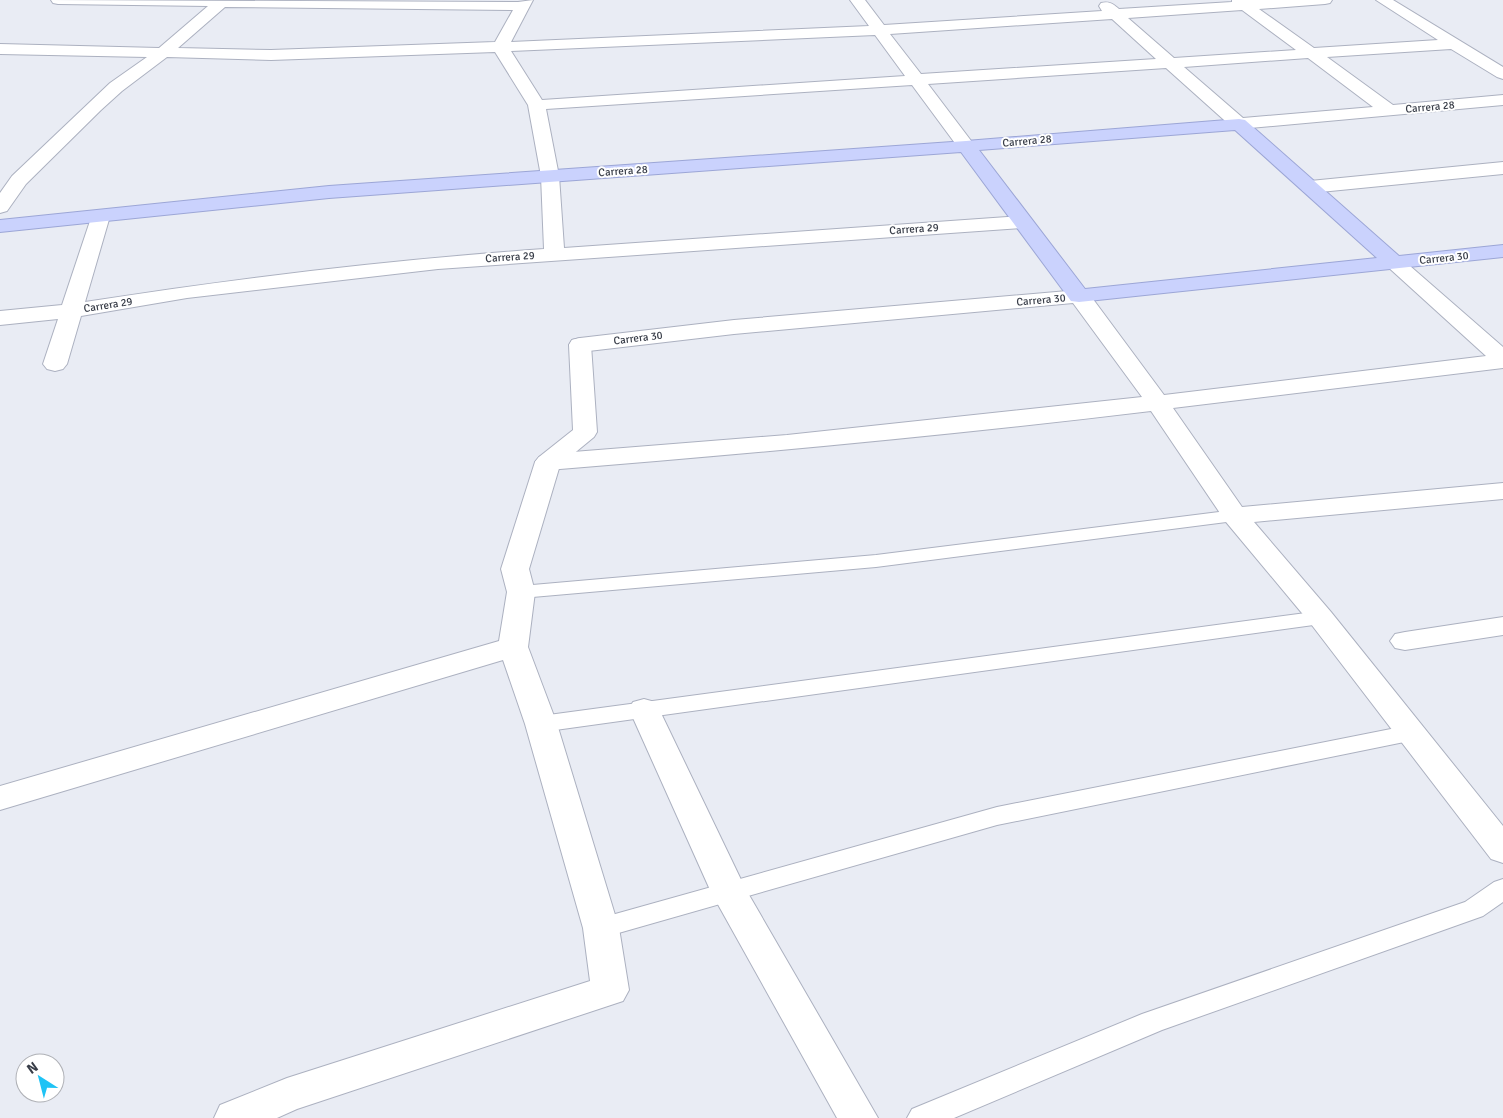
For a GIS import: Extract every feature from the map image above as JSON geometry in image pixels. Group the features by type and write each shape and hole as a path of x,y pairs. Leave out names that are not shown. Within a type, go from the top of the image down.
{"main road":[{"name":"Carrera 28","path":"0,226 329,192 966,146 1239,124"},
{"path":"1239,124 1395,264"},
{"path":"966,146 1079,296"},
{"name":"Carrera 30","path":"1079,296 1395,264 1503,251"}],"street":[{"path":"58,0 524,3 500,47"},
{"path":"857,0 966,146"},
{"path":"1100,0 1239,124"},
{"path":"0,49 271,55 500,47 880,30 1241,3 1324,0"},
{"path":"1383,0 1503,74"},
{"path":"0,207 19,180 95,106 116,87 164,52 223,1"},
{"path":"1241,3 1389,110"},
{"path":"537,105 1452,44"},
{"path":"500,47 537,105 550,176 554,254"},
{"name":"Carrera 28","path":"1239,124 1503,100"},
{"path":"1310,188 1503,168"},
{"path":"55,364 100,216"},
{"name":"Carrera 29","path":"0,318 70,311 187,292 438,262 1022,222"},
{"path":"1395,264 1503,360"},
{"path":"1079,296 1158,403 1235,516 1321,618 1503,850"},
{"name":"Carrera 30","path":"548,462 584,432 580,345 743,327 1079,296"},
{"path":"234,1118 287,1095 610,990 601,928 541,724 513,647 521,592 515,569 548,462 674,453 1158,403 1503,360"},
{"path":"1235,516 1503,491"},
{"path":"1405,641 1503,626"},
{"path":"0,798 513,647"},
{"path":"644,710 729,892 858,1118"}],"lane":[{"path":"521,592 876,560 1235,516"},
{"path":"541,724 1321,618"},
{"path":"601,928 997,816 1411,733"},
{"path":"922,1118 1152,1022 1474,909 1503,889"}]}
